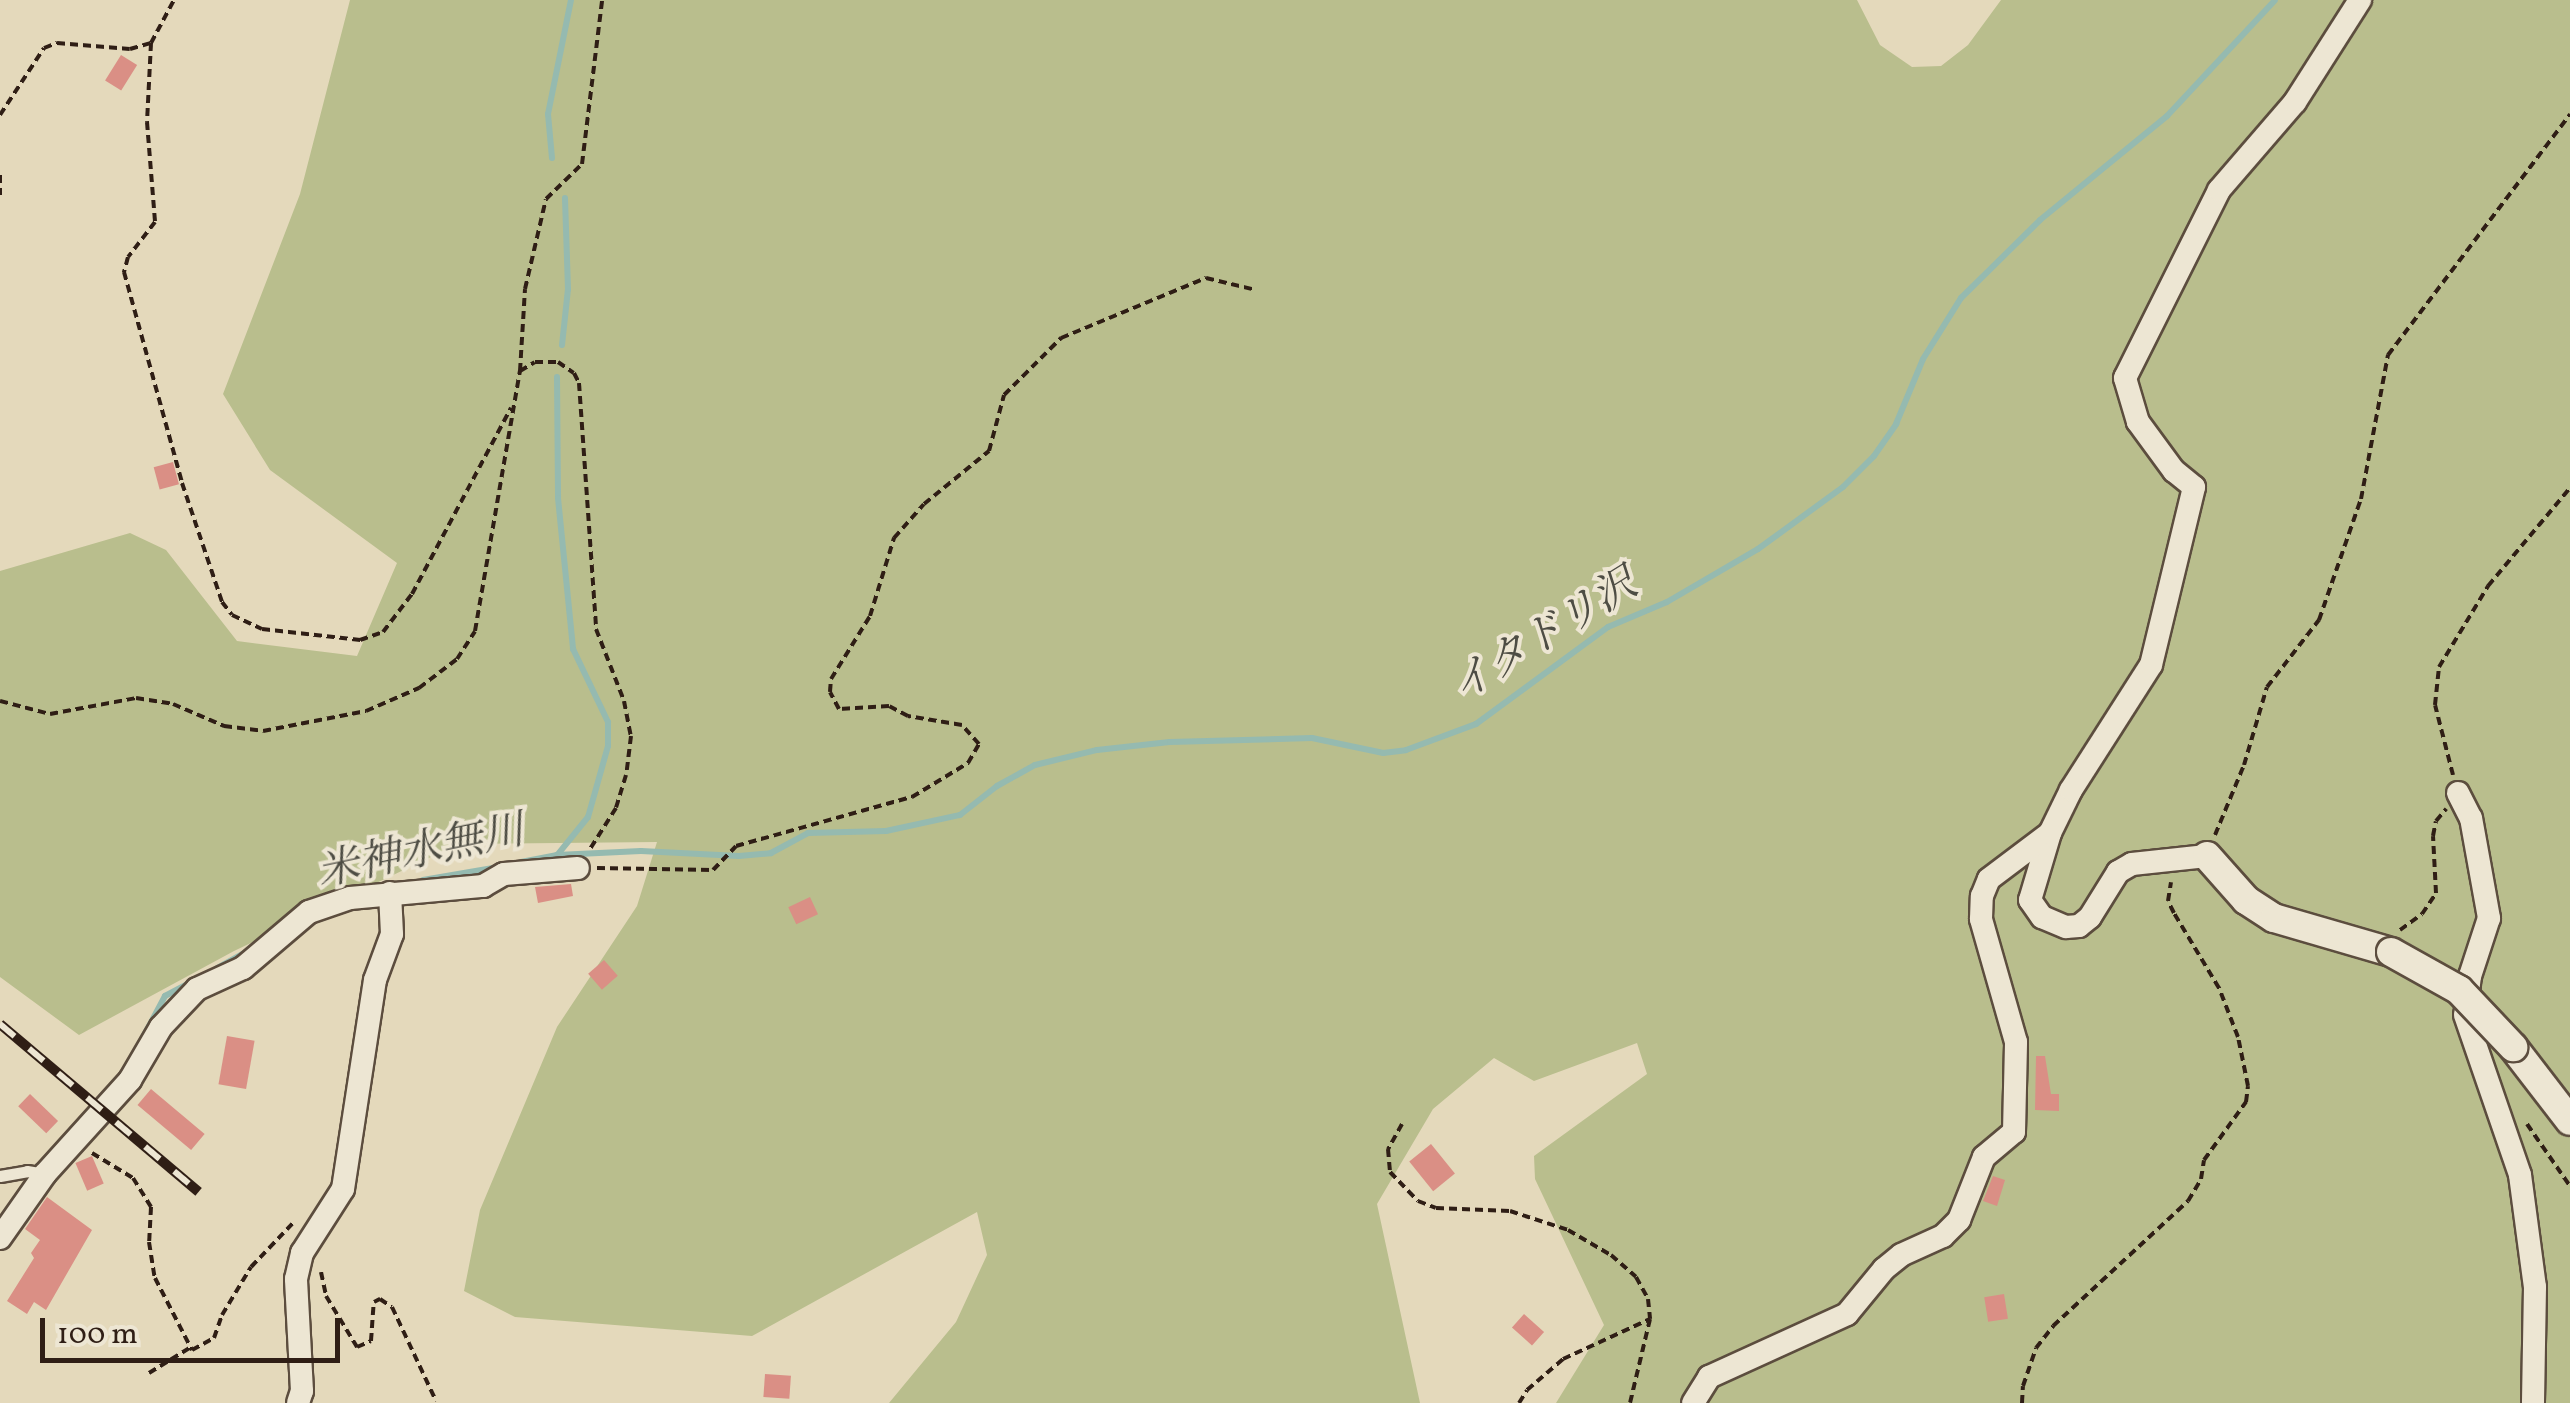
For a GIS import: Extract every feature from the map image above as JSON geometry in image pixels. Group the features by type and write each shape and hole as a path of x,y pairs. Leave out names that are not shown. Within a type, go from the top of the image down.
{"street":[{"path":"2360,0 2295,102 2219,190 2125,378 2138,422 2174,471 2194,487 2151,666 2071,790 2050,833 2030,900 2054,926 2079,926 2090,917 2118,872 2132,864 2207,856 2246,900 2274,918 2384,950 2459,990 2512,1046 2570,1121"},
{"path":"2458,793 2471,818 2490,918 2470,976 2466,1015 2524,1194 2534,1287 2533,1403"},
{"path":"1693,1403 1709,1377 1847,1314 1884,1269 1901,1255 1943,1236 1959,1220 1977,1168 2014,1132 2017,1101 2016,1042 1981,919 1982,896 1989,879 2050,833"},
{"path":"0,1238 36,1172 74,1141 130,1080 161,1027 197,989 243,968 309,912 350,898 483,886 504,874 578,868"},
{"path":"298,1403 302,1377 296,1279 302,1253 344,1189 374,980 392,934 390,894"}],"lane":[{"path":"0,1176 36,1172"}],"path":[{"path":"174,0 151,43 147,122 155,222 128,257 124,272 182,483 222,602 232,616 246,625 360,640 383,632 412,594 513,403"},
{"path":"0,701 50,714 136,698 173,704 224,726 263,731 340,719 419,688 458,659 475,630 487,584 520,371 526,289 546,199 582,164 602,0"},
{"path":"0,115 44,48 57,44 130,48 151,43"},
{"path":"2207,856 2244,766 2267,688 2319,620 2360,499 2388,354 2570,114"},
{"path":"0,174 0,195"},
{"path":"578,868 713,870 736,846 912,797 968,763 978,744 962,725 908,716 889,706 840,709 830,692 831,679 870,616 894,538 924,504 989,451 1004,395 1061,338 1206,278 1256,290"},
{"path":"520,371 535,362 558,362 566,365 579,383 596,629 624,701 631,736 622,792 593,845"},
{"path":"2384,950 2422,914 2436,894 2436,820 2458,793 2435,705 2439,667 2488,586 2570,488"},
{"path":"2022,1403 2023,1386 2036,1348 2075,1305 2188,1202 2200,1179 2204,1160 2246,1102 2248,1086 2238,1037 2219,988 2168,901 2177,862"},
{"path":"2522,1118 2570,1186"},
{"path":"1402,1124 1388,1148 1390,1172 1418,1201 1463,1211 1510,1211 1568,1230 1611,1255 1636,1277 1648,1299 1650,1319 1630,1403"},
{"path":"74,1141 123,1169 151,1207 148,1242 154,1278 191,1346"},
{"path":"149,1374 191,1346 208,1345 251,1267 298,1220"},
{"path":"319,1263 326,1296 358,1347 371,1340 374,1302 380,1299 392,1307 436,1401"},
{"path":"1519,1403 1527,1390 1564,1359 1650,1319"}],"green space":[{"path":"350,0 1857,0 1880,45 1912,67 1941,66 1968,45 2001,0 2570,0 2570,1403 1556,1403 1604,1325 1535,1179 1534,1156 1647,1074 1637,1043 1534,1081 1494,1058 1433,1109 1377,1204 1420,1403 889,1403 956,1322 987,1255 977,1212 752,1336 515,1317 464,1291 480,1210 557,1027 637,906 657,842 458,844 234,951 79,1035 0,977 0,571 130,533 166,550 237,641 357,656 397,563 270,470 223,394 300,194"}],"building":[{"path":"121,55 137,65 121,91 105,80"},
{"path":"173,462 179,484 160,489 154,467"},
{"path":"571,884 573,896 538,903 535,887"},
{"path":"810,897 818,914 796,924 788,907"},
{"path":"604,960 618,976 602,990 588,974"},
{"path":"227,1036 255,1041 246,1089 218,1084"},
{"path":"2036,1056 2045,1056 2051,1094 2059,1094 2059,1111 2035,1110"},
{"path":"151,1089 205,1134 191,1150 138,1105"},
{"path":"30,1094 58,1121 46,1133 18,1106"},
{"path":"1431,1144 1455,1174 1433,1191 1409,1162"},
{"path":"92,1156 104,1184 87,1191 75,1163"},
{"path":"1993,1176 2005,1180 1997,1206 1983,1201"},
{"path":"47,1197 92,1230 46,1310 34,1302 27,1314 7,1301 34,1258 31,1253 40,1240 25,1229"},
{"path":"2004,1294 2008,1319 1988,1322 1984,1297"},
{"path":"1524,1314 1544,1332 1532,1345 1512,1327"},
{"path":"765,1374 791,1376 789,1399 763,1397"}],"waterway":[{"name":"米神水無川","path":"552,158 548,114 571,0"},
{"name":"イタドリ沢","path":"521,862 557,855 641,851 739,856 771,853 808,833 886,831 960,815 997,786 1035,765 1097,750 1170,742 1312,738 1383,753 1406,750 1476,724 1608,627 1667,602 1758,549 1843,487 1874,456 1896,424 1923,359 1961,298 2040,220 2167,116 2275,0"},
{"name":"米神水無川","path":"562,345 568,289 565,198"},
{"name":"米神水無川","path":"557,377 558,498 573,649 608,722 608,746 588,817 558,854"},
{"name":"米神水無川","path":"423,880 499,867"},
{"name":"米神水無川","path":"217,968 246,952"},
{"name":"米神水無川","path":"141,1041 165,996 193,981"}],"railway":[{"path":"0,1024 199,1192"}]}
